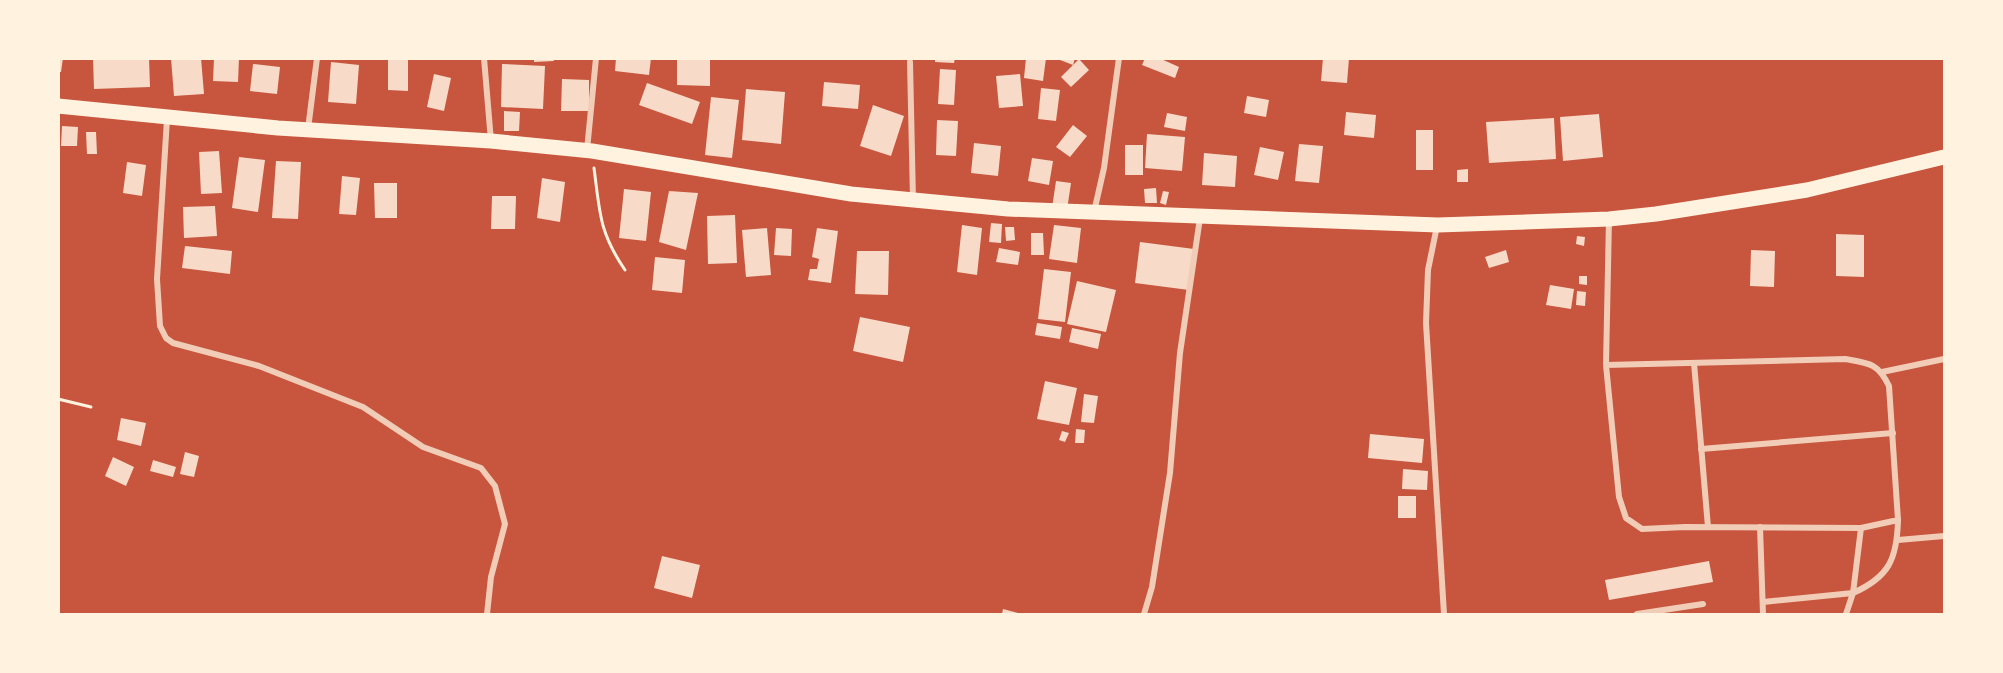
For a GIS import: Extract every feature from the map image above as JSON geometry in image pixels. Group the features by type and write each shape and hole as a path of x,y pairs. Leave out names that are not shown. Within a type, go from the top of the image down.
{"main road":[{"path":"58,106 167,119 491,141 590,151 851,194 1018,210 1437,225 1609,219 1807,190 1944,157"}],"street":[{"path":"308,130 317,58"},
{"path":"484,58 491,141"},
{"path":"590,151 596,58"},
{"path":"1094,212 1104,168 1119,58"},
{"path":"910,62 914,201"},
{"path":"167,119 157,279 159,317 166,338 173,343 259,366 363,407 423,447 481,468 495,486 505,524 491,577 487,615"},
{"path":"1144,615 1152,586 1170,473 1180,353 1192,289 1200,217"},
{"path":"1609,219 1606,365 1619,497 1626,518 1642,529 1861,528 1898,520"},
{"path":"1437,225 1428,270 1426,323 1444,615"},
{"path":"1606,365 1845,359 1872,364 1882,372 1889,386 1893,433 1898,520 1898,540 1893,560 1885,571 1864,588 1853,593 1763,602"},
{"path":"1882,372 1944,359"},
{"path":"1694,363 1708,527"},
{"path":"1701,450 1893,433"},
{"path":"1760,527 1763,615"},
{"path":"1846,615 1853,593 1861,528"},
{"path":"1898,540 1944,536"},
{"path":"1637,615 1703,604"}],"path":[{"path":"590,151 600,221 608,246 625,270"},
{"path":"58,399 91,407"}],"building":[{"path":"58,58 63,58 61,72 58,72"},
{"path":"93,58 149,58 150,87 94,89"},
{"path":"171,58 201,58 204,94 174,96"},
{"path":"214,58 239,58 238,82 213,81"},
{"path":"388,58 408,58 408,91 388,90"},
{"path":"534,58 553,58 554,61 534,62"},
{"path":"616,58 651,58 649,75 615,71"},
{"path":"677,58 710,58 710,86 677,85"},
{"path":"935,58 955,58 954,63 935,62"},
{"path":"1026,58 1046,58 1043,81 1024,78"},
{"path":"1055,58 1075,58 1073,65"},
{"path":"1145,58 1159,58 1179,67 1175,78 1142,65"},
{"path":"1323,58 1349,58 1347,83 1321,81"},
{"path":"1079,59 1089,70 1071,87 1061,77"},
{"path":"331,62 359,65 356,104 328,102"},
{"path":"253,64 280,67 277,94 250,91"},
{"path":"502,64 545,66 543,109 501,107"},
{"path":"940,69 956,70 954,105 938,104"},
{"path":"434,74 451,78 444,111 427,107"},
{"path":"1020,74 1023,106 999,108 996,76"},
{"path":"562,79 589,80 589,111 561,111"},
{"path":"824,82 860,85 858,109 822,106"},
{"path":"647,83 700,102 692,124 639,105"},
{"path":"1041,88 1060,90 1056,121 1038,119"},
{"path":"746,89 785,92 781,144 742,140"},
{"path":"1247,96 1269,100 1266,117 1244,113"},
{"path":"711,97 739,100 732,158 705,155"},
{"path":"873,105 904,116 891,156 860,146"},
{"path":"504,111 520,112 519,131 504,131"},
{"path":"1346,112 1376,115 1374,138 1344,135"},
{"path":"1167,113 1187,117 1185,131 1164,127"},
{"path":"1599,114 1603,157 1563,161 1560,117"},
{"path":"1554,118 1556,159 1489,163 1486,122"},
{"path":"937,120 958,121 956,156 936,155"},
{"path":"1073,125 1087,136 1070,157 1056,147"},
{"path":"62,126 78,127 77,146 61,146"},
{"path":"1416,130 1433,130 1433,170 1416,170"},
{"path":"86,132 96,132 97,154 87,154"},
{"path":"1147,134 1185,137 1182,171 1145,168"},
{"path":"974,143 1001,146 998,176 971,173"},
{"path":"1299,144 1323,146 1319,183 1295,181"},
{"path":"1125,145 1143,145 1143,175 1125,175"},
{"path":"1260,147 1284,152 1278,180 1254,175"},
{"path":"219,151 222,193 201,194 199,152"},
{"path":"1204,153 1237,156 1235,187 1202,185"},
{"path":"239,157 265,160 258,212 232,208"},
{"path":"1032,158 1053,161 1049,185 1028,181"},
{"path":"276,161 301,162 298,219 272,218"},
{"path":"127,162 146,165 142,196 123,193"},
{"path":"1468,169 1468,182 1457,182 1457,170"},
{"path":"342,176 360,178 356,215 339,214"},
{"path":"542,178 565,182 560,222 537,218"},
{"path":"1056,181 1071,183 1067,210 1052,208"},
{"path":"374,183 397,183 397,218 375,218"},
{"path":"1156,188 1157,203 1145,203 1144,189"},
{"path":"624,189 651,192 646,241 619,238"},
{"path":"669,191 698,193 686,250 659,242"},
{"path":"1163,191 1169,192 1166,205 1160,203"},
{"path":"492,196 516,196 515,229 491,229"},
{"path":"215,206 217,236 184,238 183,207"},
{"path":"735,215 737,263 708,264 707,216"},
{"path":"991,223 1002,224 1001,243 989,242"},
{"path":"962,225 982,228 977,275 957,272"},
{"path":"1054,225 1081,228 1077,263 1049,259"},
{"path":"1005,227 1014,227 1015,240 1006,241"},
{"path":"767,228 771,275 746,277 742,230"},
{"path":"776,228 792,229 791,256 774,255"},
{"path":"817,228 838,231 831,283 808,280 810,269 817,269 819,259 812,257"},
{"path":"1031,233 1043,233 1044,255 1031,255"},
{"path":"1836,234 1864,235 1864,277 1836,276"},
{"path":"1577,236 1585,237 1584,246 1576,244"},
{"path":"1140,242 1194,249 1189,290 1135,283"},
{"path":"185,246 232,251 230,274 182,268"},
{"path":"999,248 1020,252 1018,265 996,262"},
{"path":"1506,250 1509,262 1489,268 1485,257"},
{"path":"1751,250 1775,251 1774,287 1750,286"},
{"path":"857,251 889,251 888,295 855,294"},
{"path":"655,257 685,260 682,293 652,290"},
{"path":"1044,269 1071,272 1065,322 1038,319"},
{"path":"1579,276 1587,276 1587,285 1579,284"},
{"path":"1077,281 1116,290 1106,332 1067,324"},
{"path":"1550,285 1574,289 1571,309 1546,305"},
{"path":"1577,291 1586,292 1585,306 1576,305"},
{"path":"860,317 910,327 903,362 853,351"},
{"path":"1037,323 1062,327 1060,339 1035,335"},
{"path":"1072,328 1101,334 1098,349 1069,342"},
{"path":"1045,381 1077,388 1069,425 1037,419"},
{"path":"1084,394 1098,396 1094,423 1081,422"},
{"path":"121,418 146,423 141,446 117,440"},
{"path":"1076,429 1085,430 1084,443 1075,443"},
{"path":"1062,431 1069,433 1065,442 1059,440"},
{"path":"1370,434 1424,439 1422,463 1368,458"},
{"path":"185,452 199,456 194,477 180,474"},
{"path":"113,457 134,467 126,486 105,476"},
{"path":"153,460 176,467 173,477 150,471"},
{"path":"1403,469 1428,471 1427,490 1402,489"},
{"path":"1398,496 1416,496 1416,518 1398,518"},
{"path":"662,556 700,565 692,598 654,588"},
{"path":"1709,561 1713,582 1609,600 1605,580"},
{"path":"1003,609 1022,614 1002,614"}]}
